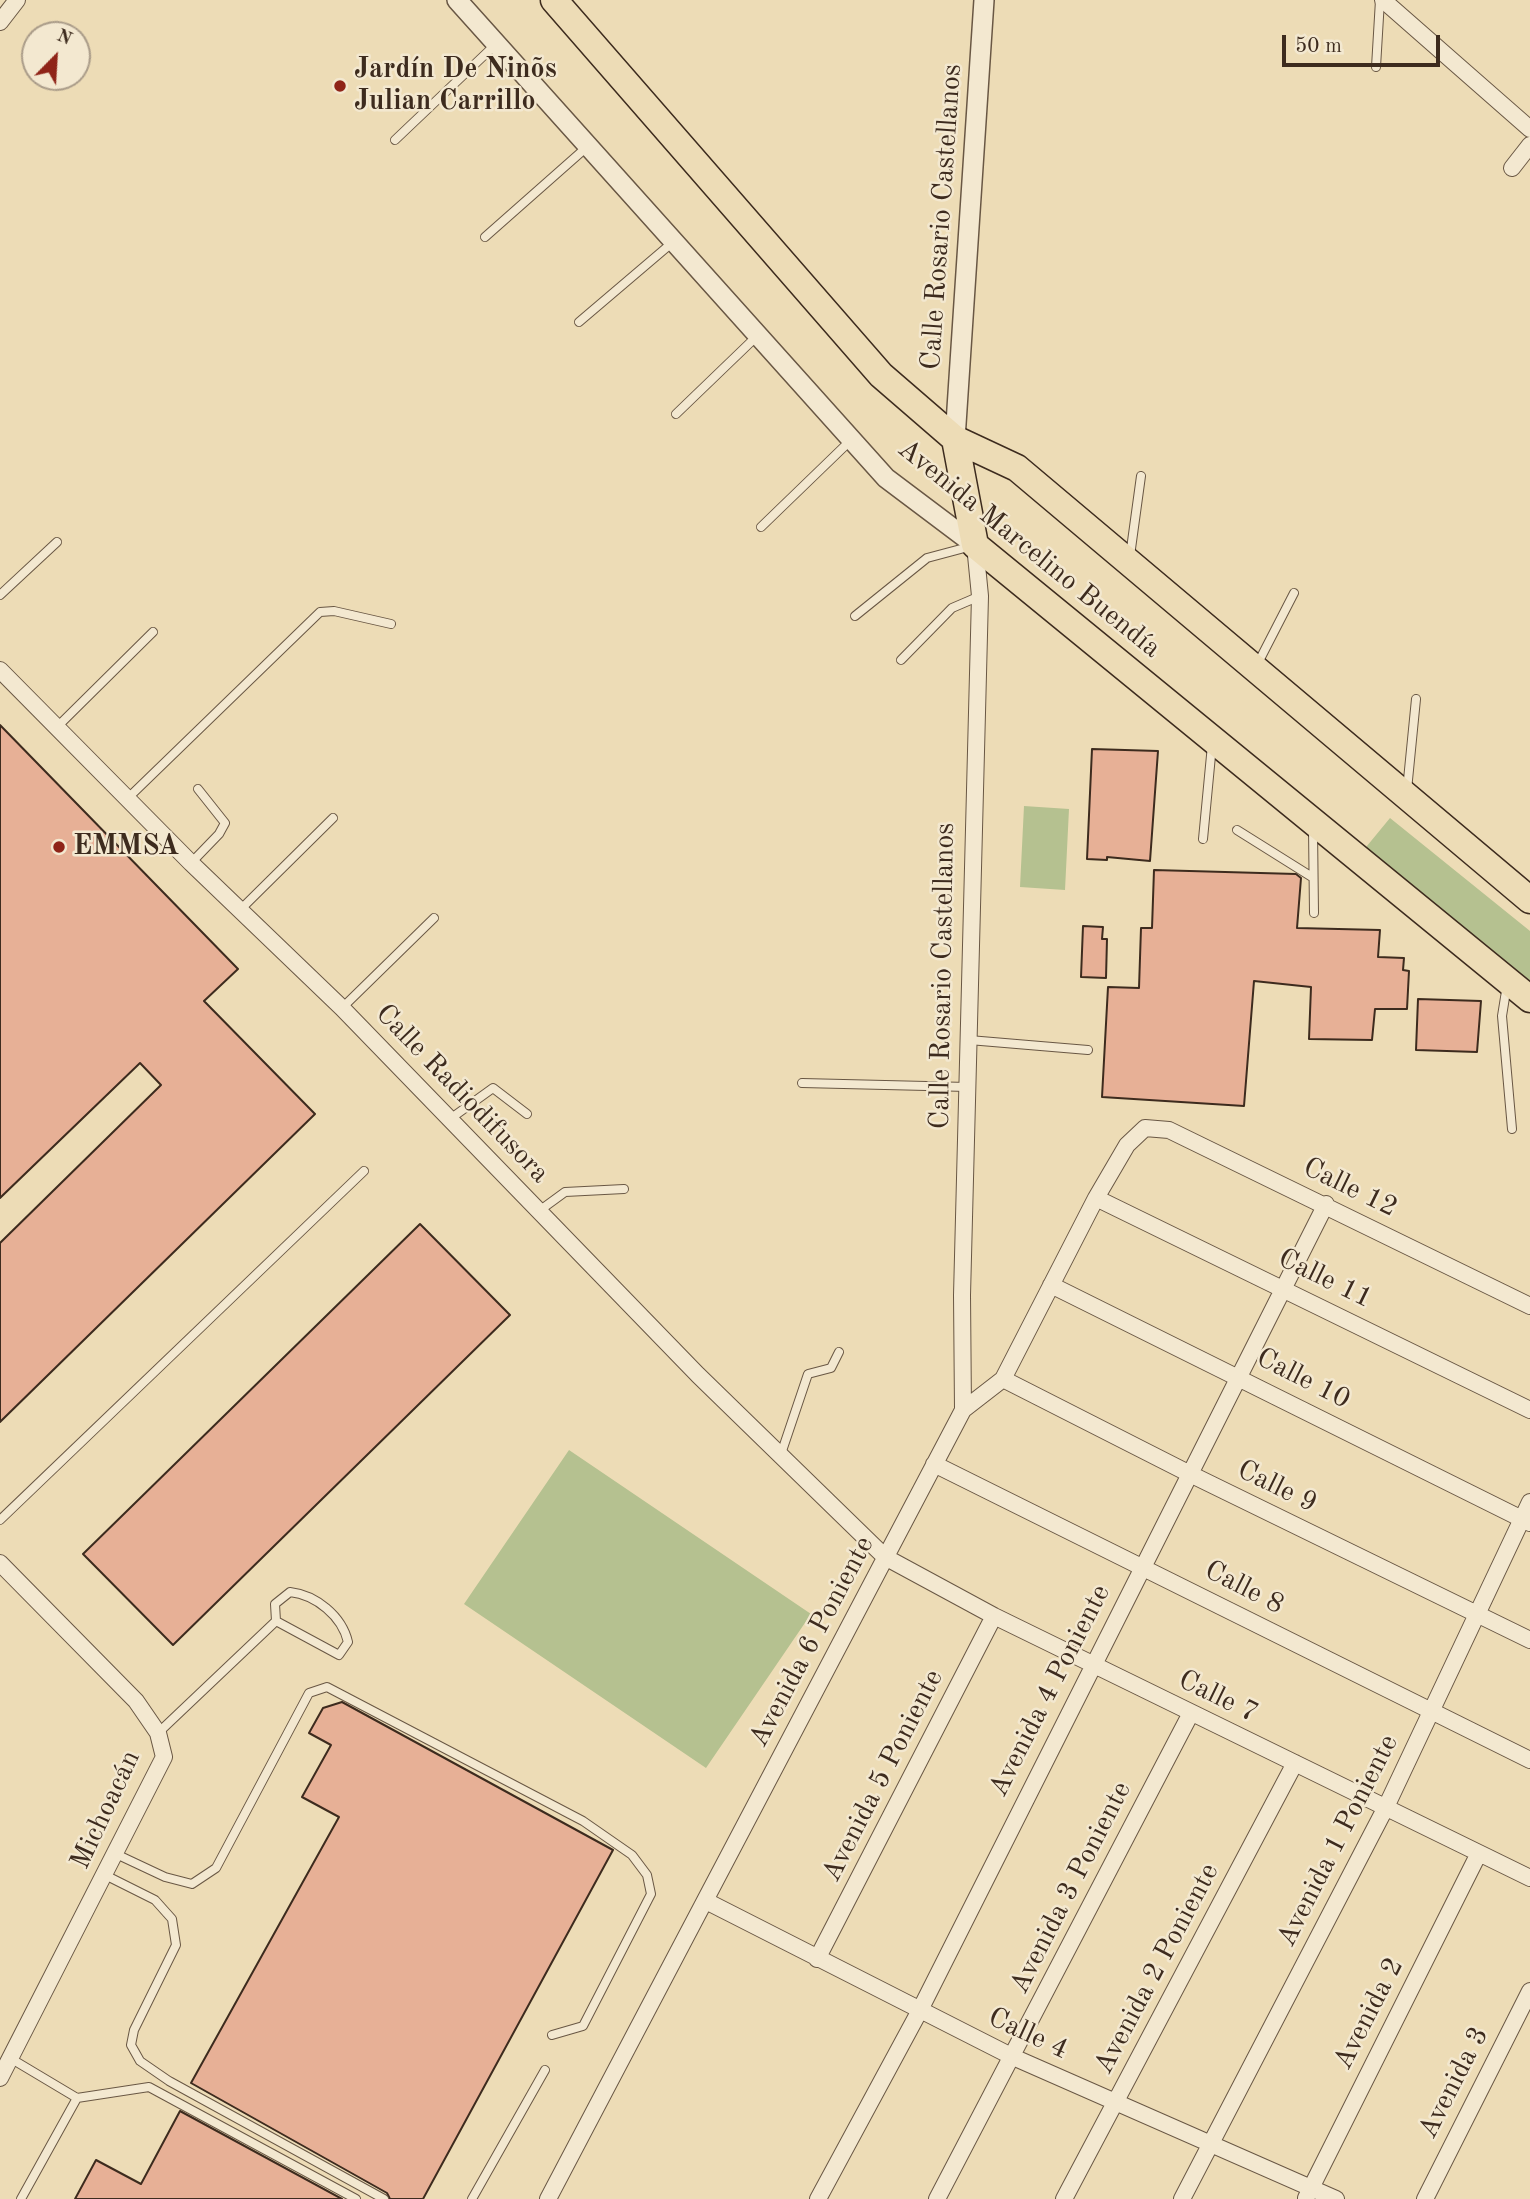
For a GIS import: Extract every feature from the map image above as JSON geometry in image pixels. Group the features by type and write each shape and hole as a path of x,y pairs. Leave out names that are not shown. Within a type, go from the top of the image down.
{"main road":[{"name":"Avenida Marcelino Buendía","path":"554,0 880,375 955,439 1017,468 1530,900"},
{"path":"955,439 975,545"},
{"name":"Avenida Marcelino Buendía","path":"975,545 1530,999"}],"street":[{"path":"0,22 17,0"},
{"name":"Avenida Marcelino Buendía","path":"457,0 886,478 975,545"},
{"name":"Calle Rosario Castellanos","path":"955,439 984,0"},
{"path":"1381,0 1530,129"},
{"path":"1512,168 1530,145"},
{"name":"Calle Rosario Castellanos","path":"963,1409 962,1295 980,596 975,545"},
{"name":"Calle Radiodifusora","path":"0,670 191,863 342,1008 780,1455 886,1557"},
{"name":"Avenida 6 Poniente","path":"548,2199 963,1409 1003,1378 1096,1198 1127,1144 1145,1128"},
{"name":"Calle 12","path":"1145,1128 1169,1130 1326,1204 1530,1306"},
{"name":"Calle 11","path":"1096,1198 1282,1286 1530,1410"},
{"name":"Avenida 4 Poniente","path":"818,2199 919,2012 1282,1286 1326,1204"},
{"name":"Calle 10","path":"1051,1285 1526,1521"},
{"name":"Calle 9","path":"1003,1378 1190,1474 1530,1640"},
{"name":"Calle 8","path":"934,1464 1530,1760"},
{"name":"Avenida 1 Poniente","path":"1182,2199 1386,1807 1526,1521 1530,1502"},
{"name":"Calle 7","path":"886,1557 995,1616 1530,1878"},
{"name":"Michoacán","path":"0,1563 136,1701 158,1733 164,1757 0,2078"},
{"name":"Avenida 5 Poniente","path":"817,1959 995,1616"},
{"name":"Avenida 3 Poniente","path":"937,2199 1191,1713"},
{"name":"Avenida 2 Poniente","path":"1064,2199 1295,1763"},
{"name":"Avenida 2","path":"1308,2194 1479,1853"},
{"name":"Calle 4","path":"706,1901 919,2012 1013,2057 1210,2146 1308,2194 1336,2199"},
{"name":"Avenida 3","path":"1425,2199 1530,1991"}],"lane":[{"path":"1376,67 1381,0"},
{"path":"395,140 496,44"},
{"path":"485,237 588,146"},
{"path":"579,322 674,242"},
{"path":"676,414 757,335"},
{"path":"761,527 851,440"},
{"path":"1129,563 1141,476"},
{"path":"0,595 57,542"},
{"path":"855,615 927,558 975,545"},
{"path":"1254,670 1294,593"},
{"path":"901,660 952,608 980,596"},
{"path":"127,799 320,612 334,611 391,624"},
{"path":"55,728 153,632"},
{"path":"1407,797 1416,699"},
{"path":"1203,839 1212,738"},
{"path":"191,863 219,834 225,823 198,789"},
{"path":"240,910 333,818"},
{"path":"1313,821 1314,913"},
{"path":"1237,830 1312,877"},
{"path":"342,1008 434,918"},
{"path":"1508,981 1502,1016 1512,1129"},
{"path":"969,1040 1088,1050"},
{"path":"802,1083 968,1087"},
{"path":"450,1119 492,1088 527,1114"},
{"path":"0,1520 364,1171"},
{"path":"539,1211 565,1192 624,1189"},
{"path":"780,1455 808,1374 831,1368 839,1352"},
{"path":"158,1733 276,1621 275,1604 290,1592 308,1594 345,1625 348,1642 340,1655 276,1621"},
{"path":"116,1854 164,1877 192,1884 216,1868 309,1693 327,1687 583,1821 632,1855 647,1875 651,1894 583,2026 552,2035"},
{"path":"105,1875 155,1900 172,1919 176,1945 131,2045 139,2061 169,2081 384,2199"},
{"path":"10,2058 77,2098 149,2087 356,2199"},
{"path":"472,2199 545,2070"},
{"path":"21,2199 77,2098"}],"green space":[{"path":"1024,806 1069,809 1065,890 1020,887"},
{"path":"1390,818 1530,931 1530,990 1362,852"},
{"path":"569,1450 811,1614 706,1768 464,1604"}],"building":[{"path":"0,725 238,969 204,1001 315,1114 0,1422 0,1243 161,1085 140,1063 0,1198"},
{"path":"1092,749 1158,751 1150,861 1107,857 1107,860 1087,859"},
{"path":"1154,870 1296,874 1301,878 1297,928 1380,930 1378,957 1404,958 1403,970 1409,971 1407,1009 1375,1009 1372,1040 1309,1039 1311,987 1254,981 1244,1106 1102,1097 1108,987 1139,988 1141,928 1152,928"},
{"path":"1083,926 1103,927 1102,939 1107,939 1106,978 1081,977"},
{"path":"1418,999 1481,1001 1477,1052 1416,1050"},
{"path":"420,1224 510,1315 173,1645 83,1554"},
{"path":"342,1702 613,1850 423,2199 390,2199 387,2193 191,2083 339,1817 302,1797 331,1745 309,1733 323,1708"},
{"path":"180,2111 342,2199 75,2199 96,2160 141,2184"}],"place":[{"name":"Jardín De Ninõs Julian Carrillo","path":"340,86"},
{"name":"EMMSA","path":"59,847"}]}
